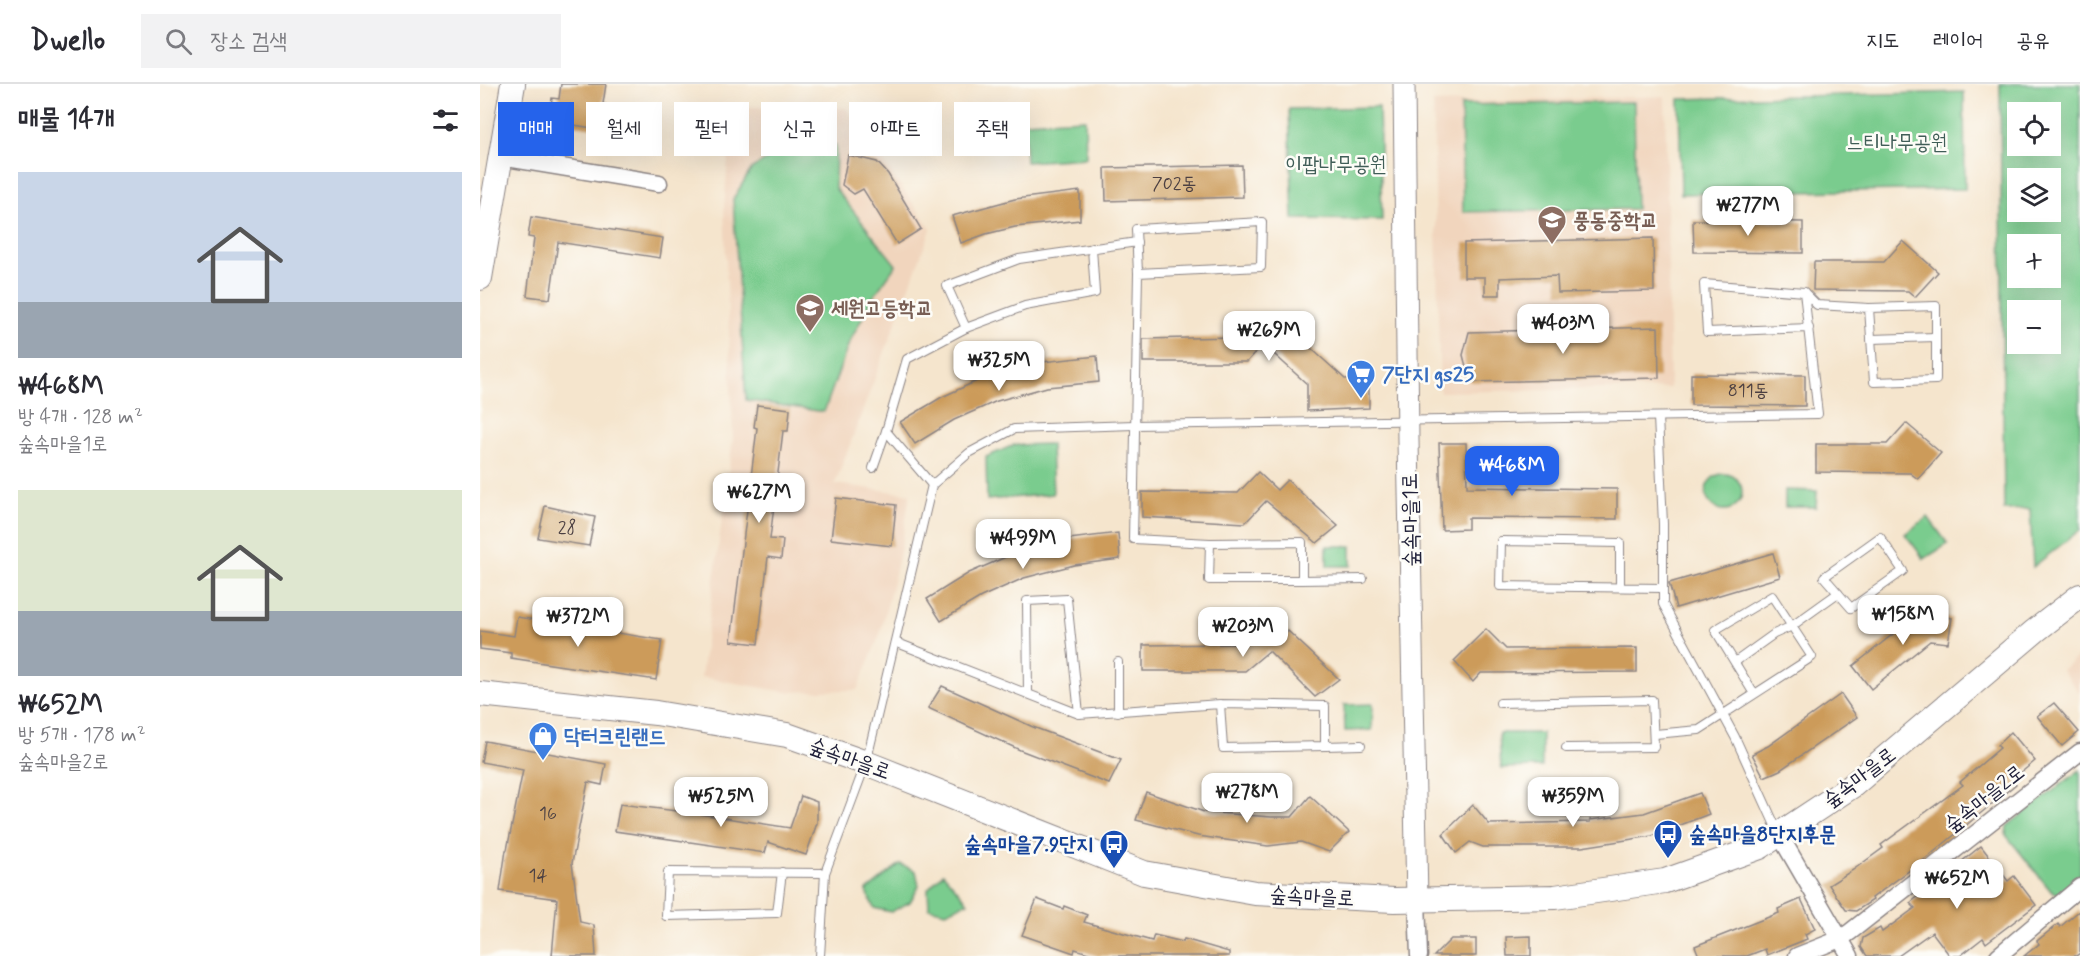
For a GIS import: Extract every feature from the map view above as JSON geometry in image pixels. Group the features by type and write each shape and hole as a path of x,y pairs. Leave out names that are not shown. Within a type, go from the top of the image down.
{"main road":[{"path":"480,278 513,84"},
{"name":"숲속마을로","path":"480,694 656,713 787,735 866,763 1144,873 1255,893 1417,900 1555,897 1665,881 1760,847 1852,786 2035,631 2080,596"}],"street":[{"name":"숲속마을1로","path":"1404,84 1419,956"},
{"path":"500,157 659,183"},
{"name":"숲속마을2로","path":"1797,956 1840,939 2080,752"},
{"path":"1779,834 1850,956"},
{"path":"1998,956 2080,887"}],"lane":[{"path":"1138,273 1261,267 1262,222 1136,229 1138,273 1133,539 1210,543 1302,542 1302,580"},
{"path":"966,328 947,286 1019,260 1137,242"},
{"path":"873,468 908,359 966,328 1025,306 1095,292 1092,248"},
{"path":"1809,328 1707,332 1704,284 1804,292 1817,305 1869,308 1936,306 1936,380 1874,382 1869,308"},
{"path":"820,956 825,873 866,763 932,485 969,453 1014,429 1818,414 1804,292"},
{"path":"1871,339 1936,337"},
{"path":"1658,417 1664,524 1663,604 1736,737 1779,834"},
{"path":"886,431 932,485"},
{"path":"1880,537 1903,571 1851,608 1838,593 1824,577 1880,537"},
{"path":"1620,587 1620,543 1501,541 1500,586 1663,588"},
{"path":"1210,543 1209,580 1363,579"},
{"path":"1735,662 1774,633 1792,626 1838,593"},
{"path":"1655,734 1699,730 1812,657 1772,596 1715,630 1754,694"},
{"path":"1028,694 1028,601 1066,599 1079,714"},
{"path":"895,642 1079,714 1220,705 1325,706 1325,746"},
{"path":"1118,662 1118,712"},
{"path":"1500,703 1652,700 1654,747 1566,748"},
{"path":"1220,705 1223,748 1361,745"},
{"path":"782,872 777,913 666,916 668,872 782,872 825,873"}],"shaded area":[{"name":"풍동중학교","path":"1665,96 1670,388 1440,392 1433,103"},
{"name":"세원고등학교","path":"749,107 761,107 761,156 837,156 837,108 846,108 849,112 849,156 880,156 931,229 835,484 910,494 900,553 880,634 857,690 786,692 701,677 733,438 724,207 728,156 749,156"},
{"path":"2080,655 2080,693 2062,670"}],"green space":[{"path":"2000,84 2080,84 2080,530 2033,567 2030,509 2004,510"},
{"name":"느티나무공원","path":"1964,92 1965,189 1681,194 1679,99"},
{"path":"1634,102 1636,209 1463,212 1461,105"},
{"name":"이팝나무공원","path":"1379,107 1382,220 1293,219 1289,109"},
{"path":"1085,119 1086,158 1026,162 1026,156 1030,156 1030,122"},
{"path":"773,156 836,156 835,188 896,265 874,296 849,343 824,412 746,400 733,199 752,168"},
{"path":"1051,444 1053,494 987,500 986,457 1014,445"},
{"path":"1724,474 1737,479 1742,492 1737,505 1724,510 1711,505 1706,492 1711,479"},
{"path":"1785,490 1817,491 1816,507 1785,507"},
{"path":"1928,517 1948,544 1924,559 1905,534"},
{"path":"1327,546 1351,546 1351,566 1327,566"},
{"path":"1373,704 1372,730 1345,731 1344,705"},
{"path":"1499,733 1542,733 1542,767 1501,768"},
{"path":"2080,770 2080,877 2059,894 2051,891 2006,835 2007,826"},
{"path":"900,864 916,871 919,886 910,902 891,912 874,908 866,891"},
{"path":"943,873 968,902 946,912 929,908 928,889"}],"building":[{"path":"561,84 606,84 603,102 586,102 586,127 574,125 574,102 551,102 552,98 559,99"},
{"path":"848,155 877,162 888,174 921,229 897,244 863,189 854,194 842,185"},
{"path":"1242,165 1243,197 1106,201 1105,168"},
{"path":"1080,191 1080,220 1015,227 961,243 952,216 1015,199"},
{"path":"531,217 663,238 660,258 558,242 550,299 527,296 534,238 528,237"},
{"path":"1693,220 1803,222 1803,253 1694,252"},
{"path":"1653,238 1654,291 1558,293 1557,276 1500,278 1500,295 1485,295 1485,277 1464,277 1464,243"},
{"path":"1903,241 1938,272 1915,297 1908,291 1813,290 1814,262 1884,262"},
{"path":"1257,314 1276,329 1282,322 1345,379 1369,378 1369,408 1307,411 1307,384 1263,344 1247,362 1143,362 1143,339 1235,337"},
{"path":"1658,327 1659,378 1470,382 1463,355 1469,332"},
{"path":"1097,356 1099,382 1047,387 997,401 954,420 915,444 900,422 942,397 988,376 1042,362"},
{"path":"1691,374 1805,375 1805,406 1691,405"},
{"path":"757,405 790,409 788,431 783,431 770,539 783,540 781,559 768,557 758,644 731,641 757,428 754,427"},
{"path":"1906,423 1941,453 1918,479 1910,473 1816,472 1816,444 1887,444"},
{"path":"1439,443 1466,443 1467,487 1617,489 1617,519 1468,518 1468,529 1442,530"},
{"path":"1258,472 1277,490 1287,480 1338,526 1317,543 1266,501 1245,523 1142,517 1142,492 1238,493"},
{"path":"836,498 896,505 892,546 831,539"},
{"path":"545,506 595,517 589,546 538,538"},
{"path":"1118,533 1120,559 1074,565 1024,578 981,597 941,621 927,599 969,573 1015,553 1069,539"},
{"path":"1773,553 1780,577 1676,608 1669,583"},
{"path":"1905,612 1952,618 1948,643 1930,641 1871,689 1853,666 1903,626"},
{"path":"517,617 662,640 656,680 511,658 511,653 480,649 480,631 514,636"},
{"path":"1258,621 1279,640 1288,631 1339,679 1315,697 1269,651 1245,671 1143,671 1143,645 1239,644"},
{"path":"1486,629 1506,649 1637,648 1637,672 1481,673 1473,682 1454,661"},
{"path":"942,686 1033,727 1121,760 1109,784 1020,750 928,708"},
{"path":"1841,694 1857,717 1780,770 1764,777 1752,754 1768,746"},
{"path":"2054,703 2079,732 2062,746 2037,716"},
{"path":"2011,732 2035,761 2012,780 2016,784 1929,856 1872,898 1873,900 1856,911 1846,910 1829,885 1883,848 1881,845 1963,785 1960,782 2000,748 1997,745"},
{"path":"485,741 606,764 602,785 588,782 572,863 580,922 594,925 596,956 552,956 557,899 500,891 523,770 481,762"},
{"path":"1146,792 1204,812 1271,817 1292,817 1310,796 1349,832 1329,852 1301,842 1268,846 1198,836 1136,820"},
{"path":"1700,793 1709,814 1652,836 1582,847 1483,847 1470,842 1456,853 1443,834 1473,805 1489,824 1590,822 1590,820 1644,813"},
{"path":"801,796 817,802 817,823 806,855 768,842 765,853 615,831 620,804 790,828"},
{"path":"1981,846 2008,881 2014,876 2036,905 1986,943 1983,938 1960,956 1950,956 1932,932 1898,956 1867,956 1861,947 1863,938 1880,928 1882,932 1915,908 1910,903"},
{"path":"1037,899 1087,915 1084,922 1152,941 1154,935 1183,942 1184,939 1229,952 1229,956 1098,956 1075,949 1074,953 1022,935"},
{"path":"1801,899 1815,929 1805,934 1807,939 1767,955 1765,949 1747,956 1699,956 1695,946 1779,913 1778,909"},
{"path":"2080,910 2080,953 2076,956 2024,956 2039,944 2037,941 2058,924 2060,927"},
{"path":"1531,936 1531,956 1507,956 1506,937"},
{"path":"1451,939 1476,939 1476,956 1434,956"}],"place":[{"name":"풍동중학교","path":"1552,246"},
{"name":"세원고등학교","path":"810,334"},
{"name":"7단지 gs25","path":"1361,400"},
{"name":"닥터크린랜드","path":"543,762"},
{"name":"숲속마을8단지후문","path":"1668,860"},
{"name":"숲속마을7.9단지","path":"1114,870"}]}
